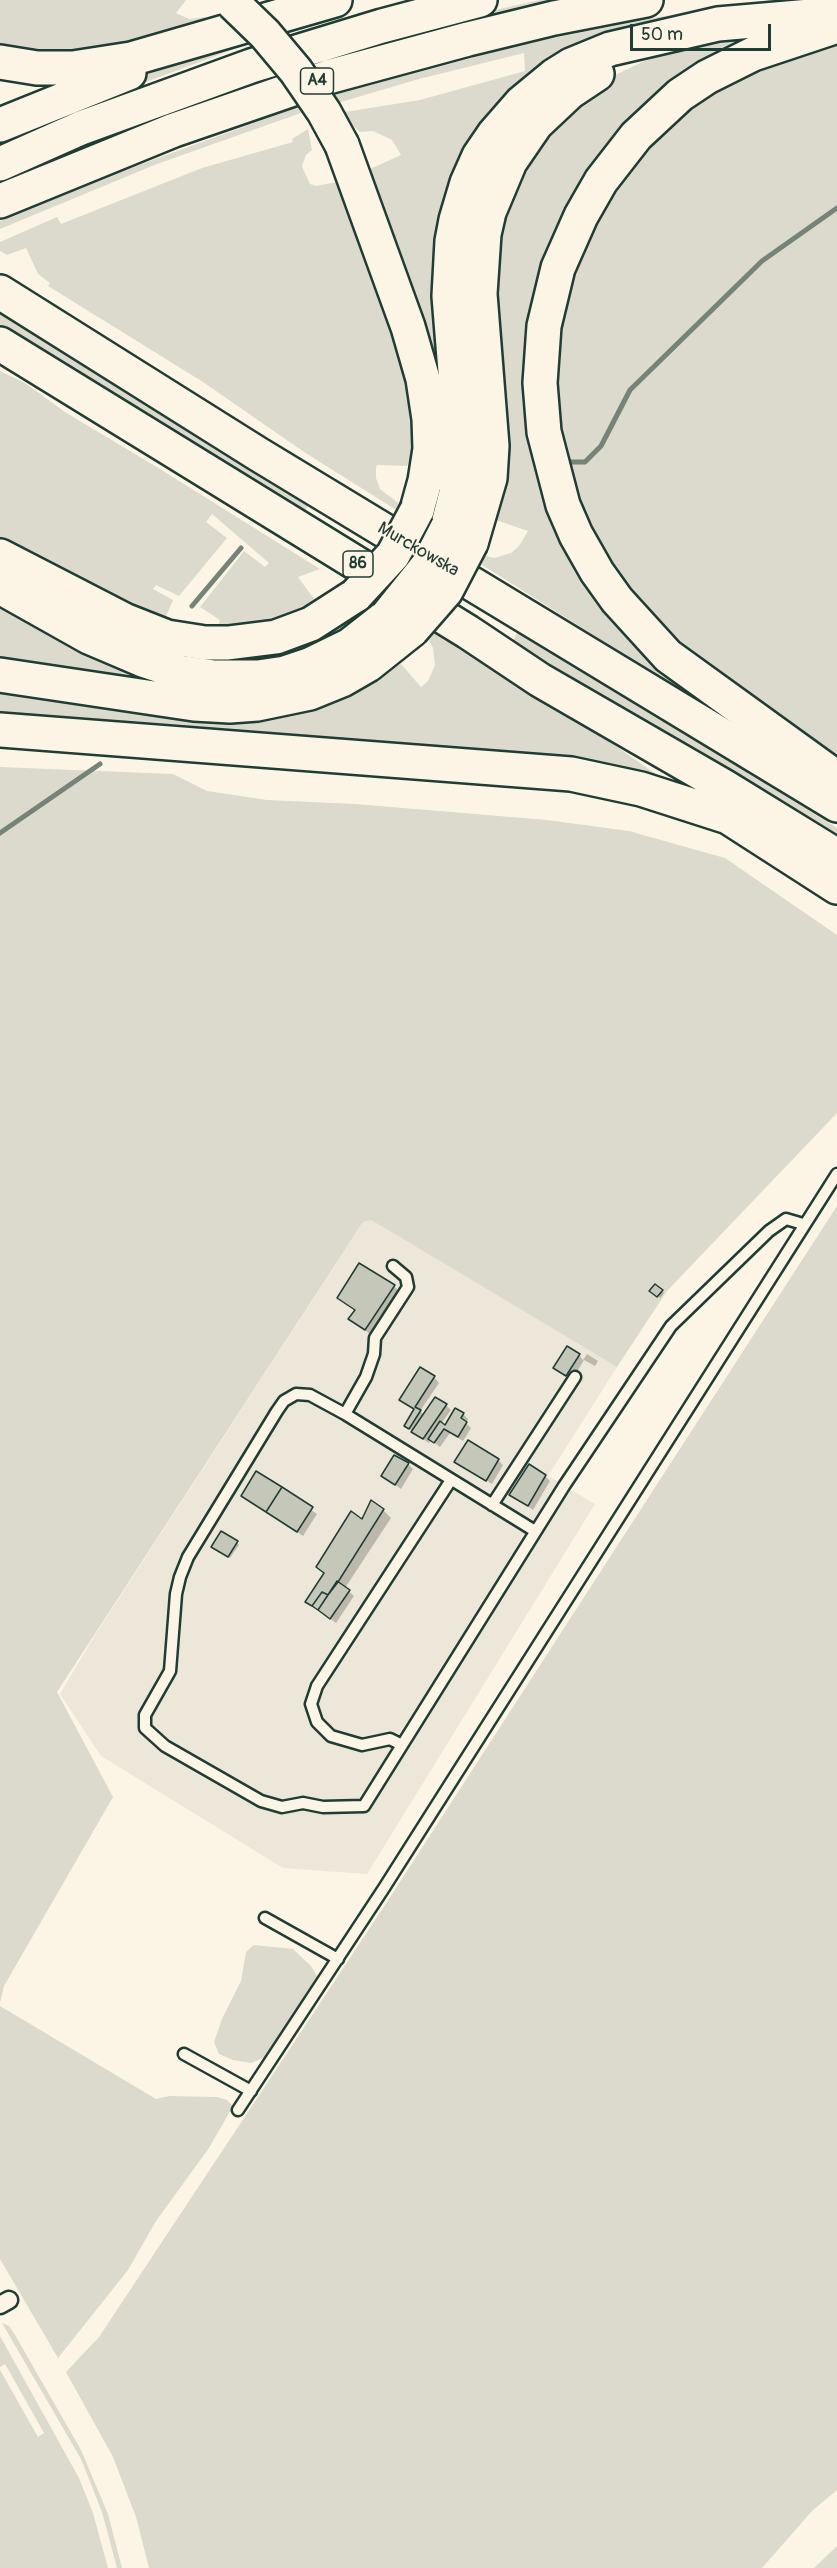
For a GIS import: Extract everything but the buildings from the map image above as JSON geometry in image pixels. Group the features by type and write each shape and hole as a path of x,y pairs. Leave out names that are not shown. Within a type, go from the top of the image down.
{"main road":[{"path":"0,62 37,68 73,68 131,59 235,10 335,0"},
{"name":"A4","path":"0,164 81,128 251,66 382,26 480,0"},
{"name":"A4","path":"0,201 164,134 328,77 479,36 646,0"},
{"path":"0,125 235,10"},
{"path":"0,556 124,620 167,637 205,643 228,643 276,637 311,624 356,595 393,555 417,510 430,449 429,419 421,368 363,198 342,145 324,111 296,71 265,34 235,10"},
{"path":"0,587 89,637 127,654 162,667 214,677 258,677 285,673 309,665 399,623 446,591 459,536 490,478 492,446 480,294 484,234 496,193 520,145 536,124 570,92 612,65 669,45 797,16 837,14"},
{"path":"837,26 753,54 707,77 680,95 636,136 596,188 571,235 558,268 544,326 540,383 544,432 563,505 586,553 617,600 668,656 837,778"},
{"name":"Murckowska","path":"10,299 258,454 837,805"},
{"name":"86","path":"0,345 468,632 540,680 725,787 837,856"},
{"path":"0,675 194,704 230,706 257,704 310,693 342,680 375,660 399,623"},
{"path":"540,680 725,816 837,887"},
{"path":"0,730 571,774 641,789 725,816"}],"lane":[{"path":"238,2110 338,1959 803,1224 837,1174"},
{"path":"535,1531 345,1414 310,1395 296,1394 284,1401 276,1411 201,1535 180,1577 170,1671 145,1715 145,1728 165,1746 261,1802 282,1807 303,1803 323,1807 364,1806 535,1531 671,1326 769,1231 786,1219 803,1224"},
{"path":"345,1414 366,1377 374,1354 375,1338 408,1287 406,1277 393,1266"},
{"path":"492,1505 576,1377"},
{"path":"402,1745 390,1739 362,1745 331,1736 317,1722 311,1704 317,1686 451,1480"},
{"path":"265,1918 338,1959"},
{"path":"184,2054 251,2091"}],"shaded area":[{"path":"0,0 186,0 176,13 189,19 206,17 212,28 120,53 0,52"},
{"path":"540,0 574,0 311,66 307,61 486,12"},
{"path":"770,0 827,0 540,73 449,404 437,521 428,516 437,489 371,184 375,182 370,169 401,155 392,140 373,131 360,132 350,123 345,112 420,100 525,71 524,53 419,79 334,104 330,96 528,43 659,17"},
{"path":"796,28 721,60 553,254 556,513 752,735 479,563 483,555 494,558 511,553 519,546 528,531 493,519 491,246 526,151 595,85 642,62 683,49 748,35"},
{"path":"837,38 837,767 675,647 591,546 552,423 561,291 627,161 713,87"},
{"path":"243,39 248,44 68,111 0,141 0,134 77,101"},
{"path":"273,71 278,77 150,123 0,185 0,177"},
{"path":"298,107 301,113 157,164 0,229 0,221 106,177"},
{"path":"308,129 312,150 306,155 302,166 304,171 310,184 316,186 337,182 343,198 350,196 412,388 416,454 412,454 407,466 377,465 376,468 376,478 380,489 401,505 398,511 304,452 203,382 48,286 50,283 38,274 26,248 7,255 0,251 0,242 57,217 61,224 202,168 293,142 292,139"},
{"path":"0,309 310,502 305,511 0,324"},
{"path":"0,371 25,383 65,412 320,569 298,577 314,599 302,611 286,620 218,627 220,620 200,607 244,551 265,567 269,563 212,514 206,522 227,538 179,596 156,585 153,589 173,600 164,621 143,613 0,541"},
{"path":"0,598 262,693 0,665"},
{"path":"366,603 377,611 311,651 227,667 166,648"},
{"path":"434,630 561,708 676,788 0,718 0,684 164,708 389,669 401,664 421,687 428,681 435,665 433,648 427,637"},
{"path":"518,631 837,828 837,838 513,641"},
{"path":"0,767 173,774 207,791 267,800 355,804 547,820 629,831 725,858 837,935 837,1113 667,1291 617,1367 371,1220 363,1222 57,1692 113,1797 4,1986 0,2003"},
{"path":"837,1206 837,2490 812,2511 762,2568 149,2568 136,2517 113,2457 66,2372 99,2337 383,1908"},
{"path":"371,1220 617,1367 548,1476 595,1504 367,1874 283,1868 101,1756 60,1694 95,1635 364,1221"},
{"path":"254,1945 293,1949 311,1966 320,1981 270,2055 251,2063 233,2060 219,2054 214,2042 222,2019 241,1981 246,1952"},
{"path":"0,2006 156,2099 169,2096 217,2097 227,2100 233,2106 209,2148 156,2221 128,2270 58,2358 0,2259"},
{"path":"2,2323 9,2326 15,2335 81,2450 108,2514 122,2568 117,2568 102,2512 81,2459"},
{"path":"0,2336 79,2478 93,2513 108,2568 0,2568 0,2370 38,2437 44,2433 5,2364 0,2367"},
{"path":"837,2546 837,2568 814,2568"}],"waterway":[{"path":"568,462 585,462 601,446 630,390 762,261 837,208"},
{"path":"192,606 241,548"},
{"path":"0,833 100,764"}]}
